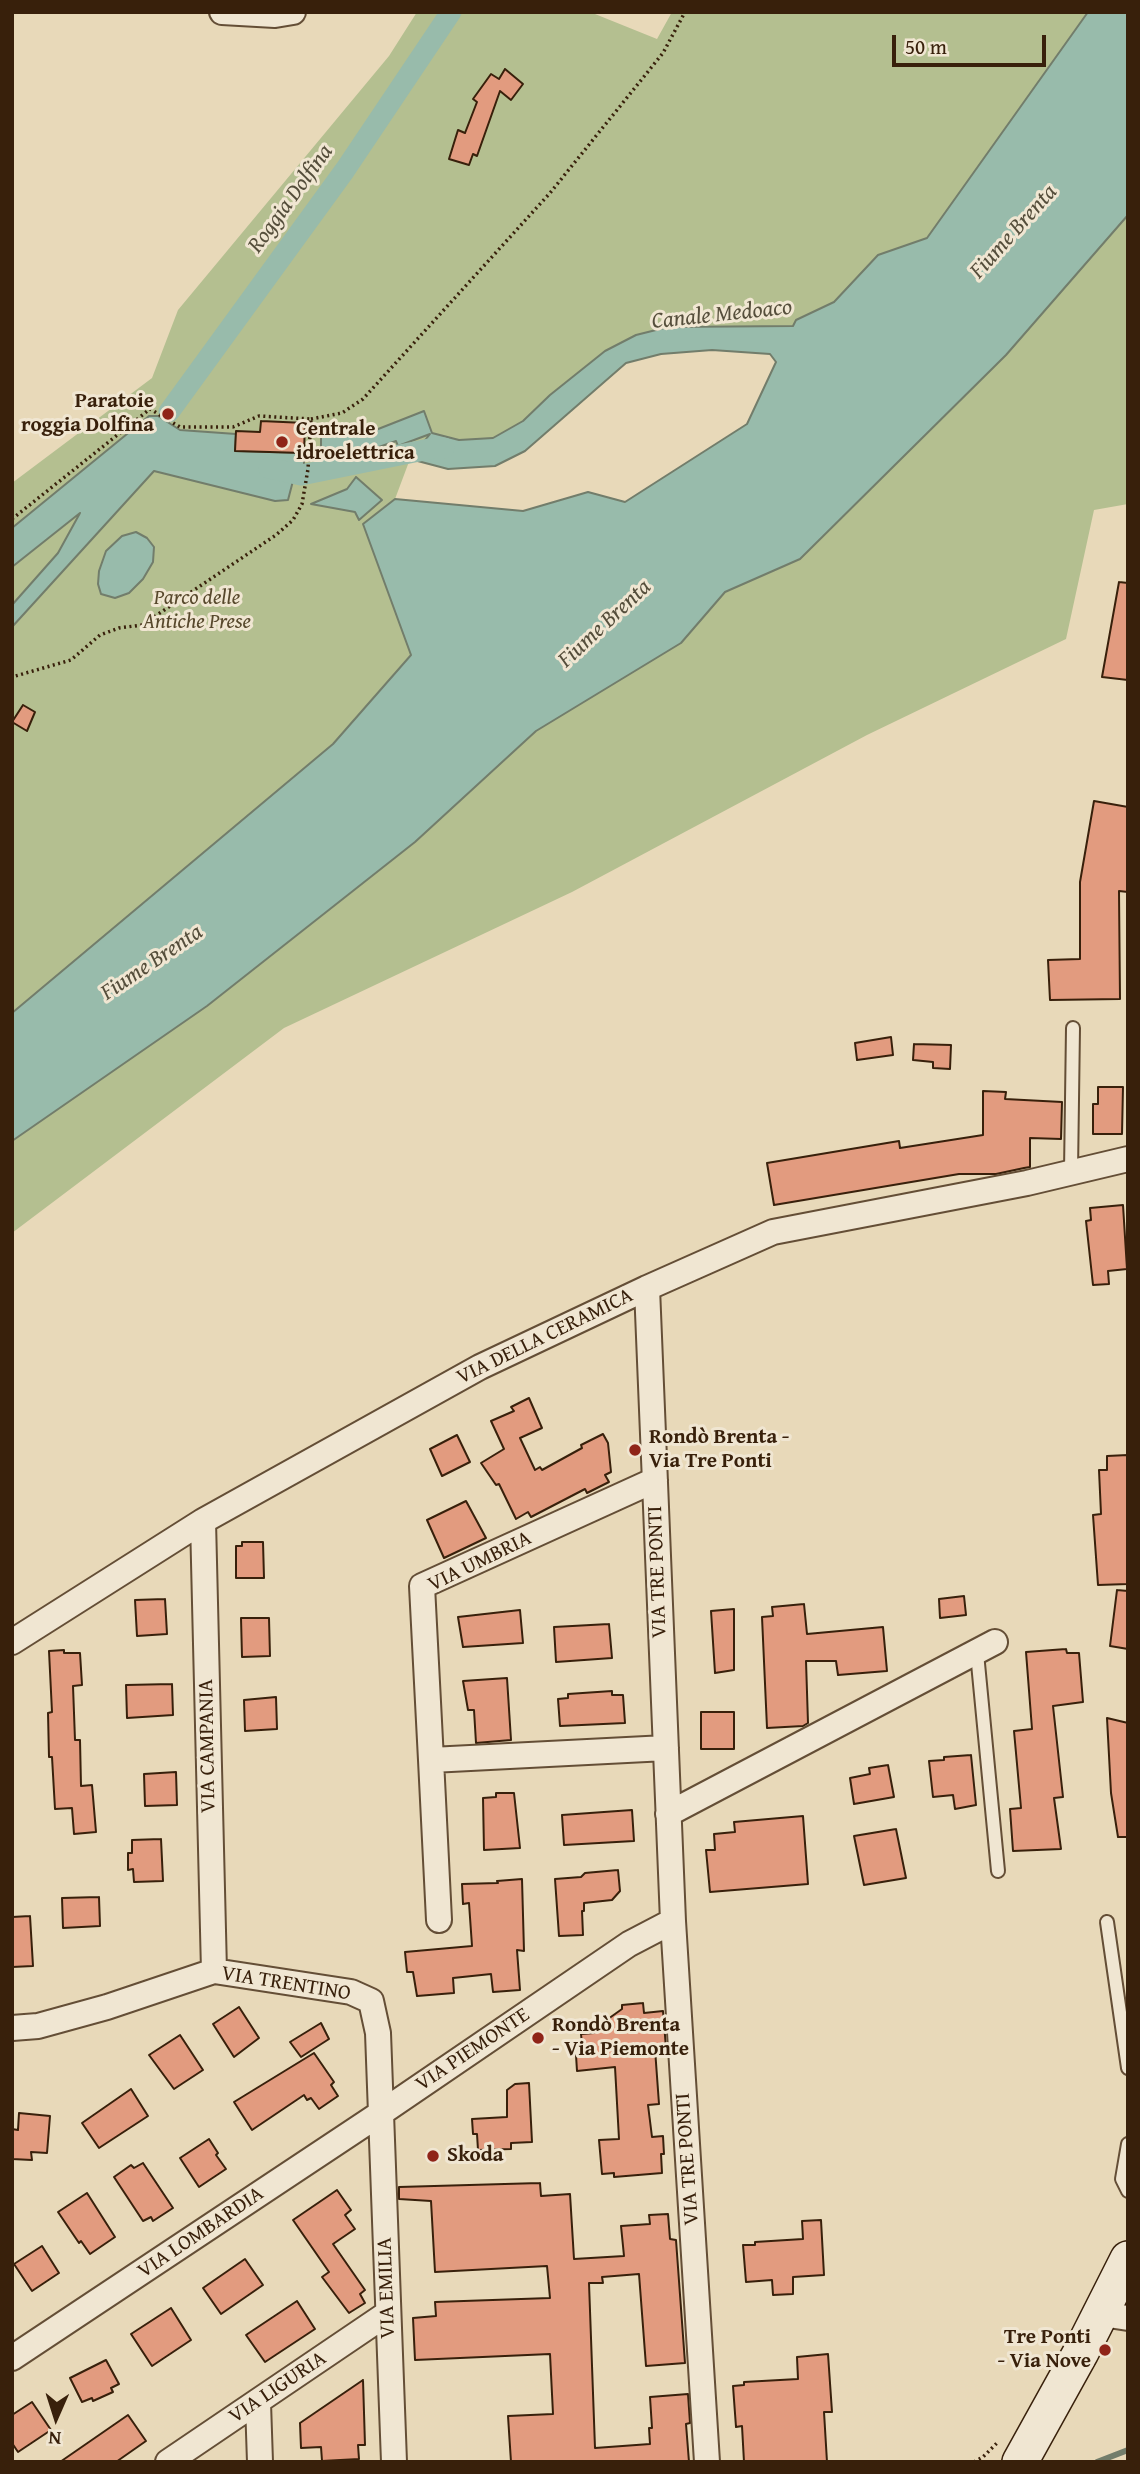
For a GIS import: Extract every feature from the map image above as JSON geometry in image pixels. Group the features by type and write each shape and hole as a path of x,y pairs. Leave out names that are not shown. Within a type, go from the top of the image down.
{"main road":[{"path":"1020,2462 1039,2428 1115,2314 1128,2259"},
{"path":"995,2462 1039,2428"}],"street":[{"path":"222,12 275,15 292,12"},
{"name":"VIA DELLA CERAMICA","path":"12,1642 203,1521 480,1367 647,1287 773,1232 1027,1183 1128,1160"},
{"name":"VIA TRE PONTI","path":"647,1287 673,1922 707,2462"},
{"name":"VIA UMBRIA","path":"439,1920 422,1586 655,1480"},
{"name":"VIA CAMPANIA","path":"203,1521 214,1971"},
{"path":"668,1814 986,1648"},
{"path":"431,1760 666,1748"},
{"name":"VIA PIEMONTE","path":"381,2113 629,1944 673,1922"},
{"name":"VIA TRENTINO","path":"12,2028 38,2026 214,1971 351,1992 371,2001 378,2033 381,2113"},
{"name":"VIA EMILIA","path":"381,2113 394,2462"},
{"name":"VIA LOMBARDIA","path":"15,2350 381,2113"},
{"name":"VIA LIGURIA","path":"168,2462 388,2313"},
{"path":"258,2403 260,2462"}],"lane":[{"path":"1071,1171 1073,1028"},
{"path":"986,1648 998,1871"},
{"path":"1107,1922 1128,2068"},
{"path":"1128,2144 1122,2179 1128,2191"}],"path":[{"path":"12,519 149,409 180,427 233,427 259,416 311,419 342,412 363,399 550,194 663,53 685,12"},
{"path":"12,677 71,660 100,635 118,628 142,625 276,535 293,520 302,504 308,470 311,419"}],"green space":[{"name":"Parco delle Antiche Prese","path":"417,12 590,12 657,39 672,12 1088,12 927,238 878,255 834,302 796,320 793,326 668,327 636,335 605,351 550,395 523,421 493,438 459,440 432,433 410,459 395,499 363,525 411,654 333,744 12,1014 12,483 152,378 178,310 389,56"},
{"path":"1128,215 1128,504 1094,510 1066,639 867,735 572,892 284,1028 12,1233 12,1141 207,1006 415,842 536,731 681,643 725,592 800,559 1006,355"}],"water":[{"name":"Fiume Brenta","path":"1088,12 1128,12 1128,215 1006,355 800,559 725,592 681,643 536,731 415,842 207,1006 12,1141 12,1013 333,744 411,655 363,524 395,499 523,511 588,492 625,502 747,424 776,362 770,354 712,350 661,354 626,363 525,451 495,466 448,469 410,459 430,434 398,446 396,441 379,447 359,469 354,465 321,467 321,433 368,433 424,411 432,433 459,440 493,438 523,421 550,395 605,351 636,335 668,327 793,326 796,320 834,302 878,255 927,238"},
{"path":"149,416 158,416 180,430 236,434 235,451 304,453 304,468 294,477 288,500 275,501 154,471 12,627 12,605 58,553 80,513 12,567 12,528"},
{"path":"356,477 382,500 359,520 355,512 311,504 347,489"},
{"path":"136,532 147,538 154,547 153,562 143,579 129,593 115,598 101,594 98,584 99,571 106,551 122,536"}],"building":[{"path":"505,69 523,84 511,100 500,91 477,156 473,154 469,165 449,159 458,130 465,133 477,102 473,99 491,74 499,79"},
{"name":"Centrale idroelettrica","path":"261,421 305,423 304,453 235,451 236,431 260,432"},
{"path":"1119,582 1128,583 1128,680 1102,677"},
{"path":"23,705 35,712 27,731 12,722"},
{"path":"1094,801 1128,807 1128,892 1119,891 1120,999 1050,1000 1048,960 1080,959 1080,882"},
{"path":"891,1037 893,1055 857,1060 855,1043"},
{"path":"914,1044 951,1045 950,1069 933,1068 933,1062 913,1060"},
{"path":"1098,1087 1123,1087 1122,1134 1093,1134 1093,1104 1098,1104"},
{"path":"983,1091 1006,1092 1005,1099 1062,1102 1061,1139 1030,1138 1030,1167 996,1174 959,1174 774,1205 767,1163 899,1141 900,1148 983,1135"},
{"path":"1123,1205 1127,1269 1108,1271 1109,1284 1093,1285 1086,1221 1091,1220 1090,1208"},
{"path":"529,1398 542,1428 520,1438 535,1470 540,1467 542,1470 603,1434 608,1443 611,1472 605,1475 609,1482 587,1493 585,1489 531,1517 528,1512 516,1519 499,1484 496,1485 481,1463 504,1449 491,1421 514,1411 511,1407"},
{"path":"457,1435 470,1462 442,1476 430,1449"},
{"path":"1128,1455 1128,1584 1098,1585 1093,1515 1101,1514 1099,1470 1107,1470 1107,1456"},
{"path":"466,1501 486,1538 444,1558 427,1520"},
{"path":"242,1542 263,1542 264,1578 236,1578 236,1546 242,1546"},
{"path":"1117,1590 1128,1591 1128,1649 1110,1646"},
{"path":"964,1596 966,1615 940,1618 939,1599"},
{"path":"165,1599 167,1634 137,1636 135,1600"},
{"path":"804,1604 807,1634 883,1627 887,1671 838,1675 836,1661 806,1661 808,1723 803,1726 767,1728 762,1617 773,1616 772,1607"},
{"path":"734,1609 734,1670 715,1673 711,1611"},
{"path":"520,1610 523,1643 463,1647 458,1617"},
{"path":"241,1618 269,1618 270,1656 242,1657"},
{"path":"609,1624 612,1658 556,1662 554,1627"},
{"path":"1066,1649 1067,1653 1079,1653 1083,1702 1053,1706 1063,1797 1054,1798 1061,1849 1013,1851 1010,1809 1021,1808 1014,1731 1032,1729 1026,1652"},
{"path":"64,1650 64,1653 80,1653 82,1685 73,1686 75,1740 80,1740 81,1786 92,1785 96,1832 74,1834 72,1808 55,1809 52,1757 49,1757 48,1713 52,1712 49,1651"},
{"path":"507,1678 511,1740 476,1743 474,1710 468,1710 463,1681"},
{"path":"172,1684 173,1715 127,1718 126,1685"},
{"path":"612,1691 612,1695 623,1695 625,1723 560,1726 558,1699 568,1698 568,1694"},
{"path":"276,1697 277,1729 245,1731 244,1700"},
{"path":"701,1712 734,1712 734,1749 701,1749"},
{"path":"1107,1718 1128,1723 1128,1837 1118,1837 1111,1793"},
{"path":"971,1755 976,1805 955,1809 953,1795 933,1797 929,1761"},
{"path":"888,1765 894,1797 854,1804 850,1778 870,1774 869,1768"},
{"path":"176,1772 177,1805 145,1806 144,1774"},
{"path":"496,1793 514,1793 520,1848 484,1850 483,1798 496,1797"},
{"path":"632,1810 634,1841 564,1845 562,1815"},
{"path":"803,1816 808,1884 710,1892 706,1850 715,1850 714,1834 735,1832 734,1822"},
{"path":"896,1829 906,1878 864,1885 854,1836"},
{"path":"161,1839 163,1881 134,1882 133,1869 128,1870 128,1853 132,1853 132,1840"},
{"path":"618,1870 620,1891 612,1900 584,1903 583,1935 559,1936 555,1879"},
{"path":"522,1879 524,1951 517,1950 520,1990 493,1992 491,1974 453,1978 454,1993 417,1996 413,1972 407,1972 405,1952 472,1946 469,1903 463,1904 462,1884"},
{"path":"99,1897 100,1926 63,1928 62,1898"},
{"path":"30,1916 33,1966 12,1967 12,1917"},
{"path":"643,2003 644,2013 663,2011 666,2048 655,2049 659,2104 648,2105 652,2137 663,2136 662,2173 614,2177 614,2173 602,2174 599,2140 619,2139 615,2067 577,2071 576,2055 583,2054 581,2034 594,2033 594,2029 622,2009 622,2005"},
{"path":"239,2007 259,2038 234,2057 213,2024"},
{"path":"321,2023 329,2039 301,2057 290,2042"},
{"path":"180,2035 203,2070 174,2089 149,2055"},
{"path":"314,2053 334,2082 331,2085 338,2096 319,2109 311,2098 307,2100 304,2095 252,2130 234,2102"},
{"path":"529,2083 532,2142 511,2143 511,2149 478,2150 472,2119 507,2117 507,2090 515,2084"},
{"path":"131,2089 148,2116 99,2148 82,2123"},
{"path":"19,2113 50,2116 47,2153 31,2152 32,2160 12,2159 12,2129 18,2130"},
{"path":"209,2139 226,2169 199,2187 180,2158"},
{"path":"143,2163 173,2208 153,2221 151,2217 143,2221 114,2177 131,2165 134,2168"},
{"path":"540,2183 541,2196 570,2194 574,2259 624,2256 621,2226 650,2224 649,2215 668,2214 670,2239 676,2240 685,2363 646,2366 639,2274 602,2277 603,2283 589,2283 595,2448 650,2444 650,2397 688,2394 690,2423 686,2424 689,2462 511,2462 508,2416 553,2414 550,2354 415,2360 413,2318 436,2316 435,2302 550,2298 547,2266 435,2272 431,2201 399,2199 399,2187"},
{"path":"337,2190 351,2210 345,2215 355,2229 333,2244 365,2290 360,2294 365,2303 349,2313 322,2277 329,2272 293,2220"},
{"path":"87,2193 115,2237 90,2254 58,2212"},
{"path":"821,2220 824,2275 793,2277 793,2294 773,2295 772,2280 746,2282 743,2245 803,2239 802,2221"},
{"path":"42,2246 59,2273 32,2291 14,2264"},
{"path":"245,2259 263,2285 221,2314 203,2288"},
{"path":"297,2301 315,2329 265,2362 246,2335"},
{"path":"171,2308 191,2340 152,2366 131,2334"},
{"path":"828,2354 832,2412 824,2412 827,2462 744,2462 742,2426 736,2427 733,2386 744,2385 744,2382 798,2379 797,2357"},
{"path":"106,2360 119,2384 111,2388 113,2392 93,2401 92,2398 82,2402 70,2378"},
{"path":"363,2380 365,2445 358,2445 359,2459 322,2461 321,2447 301,2448 300,2423"},
{"path":"32,2402 51,2430 18,2452 12,2443 12,2415"},
{"path":"128,2415 146,2441 116,2462 60,2462"}],"waterway":[{"name":"Roggia Dolfina","path":"169,412 345,170 451,12"},
{"name":"Canale Medoaco","path":"269,468 301,475 444,448"},
{"path":"1097,2462 1128,2450"}],"place":[{"name":"Paratoie roggia Dolfina","path":"168,414"},
{"name":"Centrale idroelettrica","path":"282,442"},
{"name":"Rondò Brenta - Via Tre Ponti","path":"635,1450"},
{"name":"Rondò Brenta - Via Piemonte","path":"538,2038"},
{"name":"Skoda","path":"433,2156"},
{"name":"Tre Ponti - Via Nove","path":"1105,2350"}]}
